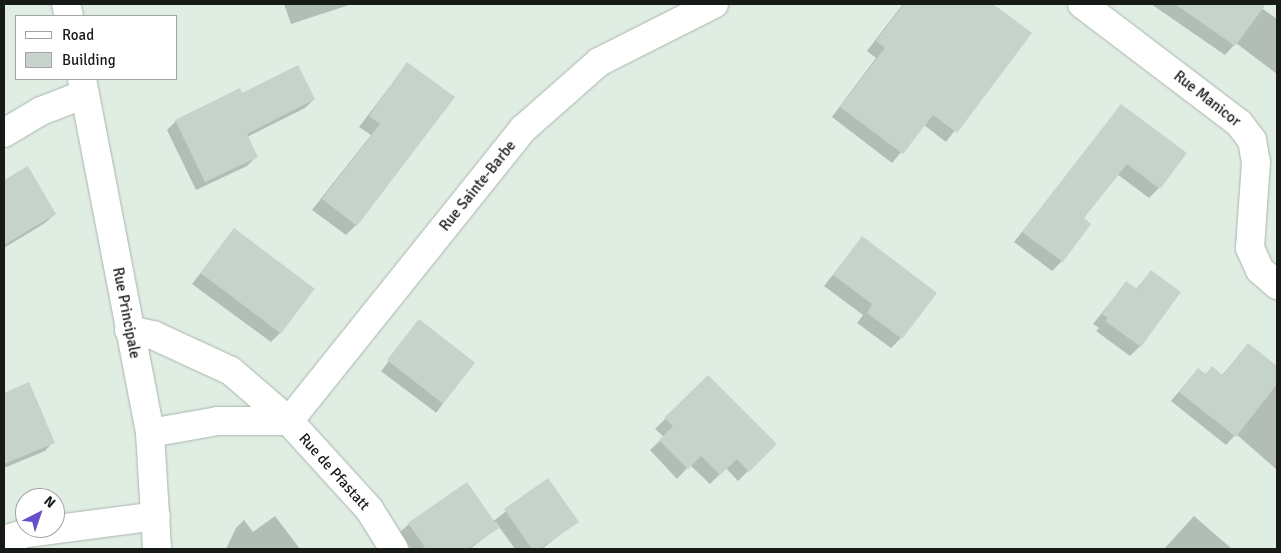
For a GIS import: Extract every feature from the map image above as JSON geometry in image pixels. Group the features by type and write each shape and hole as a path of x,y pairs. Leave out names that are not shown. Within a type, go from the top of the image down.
{"street":[{"name":"Rue Sainte-Barbe","path":"289,421 523,130 599,62 714,4"},
{"name":"Rue Manicor","path":"1082,4 1239,123 1252,140 1256,162 1250,248 1260,270 1277,284"},
{"path":"4,133 84,86"},
{"name":"Rue Principale","path":"84,86 150,433 157,549"},
{"name":"Rue de Pfastatt","path":"129,330 152,335 231,371 289,421 369,509 394,549"},
{"name":"Rue de Pfastatt","path":"150,433 218,421 289,421"},
{"path":"4,540 27,533 156,516"}],"building":[{"path":"904,4 993,4 1032,33 957,133 933,115 903,154 840,107 885,48 876,41"},
{"path":"1175,4 1266,4 1235,46"},
{"path":"407,62 455,97 357,226 322,199 380,124 369,116"},
{"path":"298,65 315,99 247,134 258,157 205,182 175,120 240,88 242,93"},
{"path":"1121,104 1187,153 1160,189 1127,164 1084,218 1091,224 1063,262 1022,232"},
{"path":"28,166 56,214 4,245 4,180"},
{"path":"234,228 315,289 281,334 200,273"},
{"path":"862,236 937,293 902,339 867,313 872,304 833,275"},
{"path":"1151,270 1181,292 1141,347 1105,321 1108,318 1102,314 1126,281 1137,289"},
{"path":"419,319 475,363 443,404 387,360"},
{"path":"1248,343 1277,366 1277,384 1236,437 1179,392 1198,368 1206,374 1212,366 1223,375"},
{"path":"708,375 777,444 749,472 737,459 720,475 701,456 688,469 659,440 673,426 664,418"},
{"path":"29,382 55,443 4,464 4,393"},
{"path":"548,478 579,522 540,549 532,549 504,509"},
{"path":"467,482 499,528 468,549 426,549 408,523"}]}
